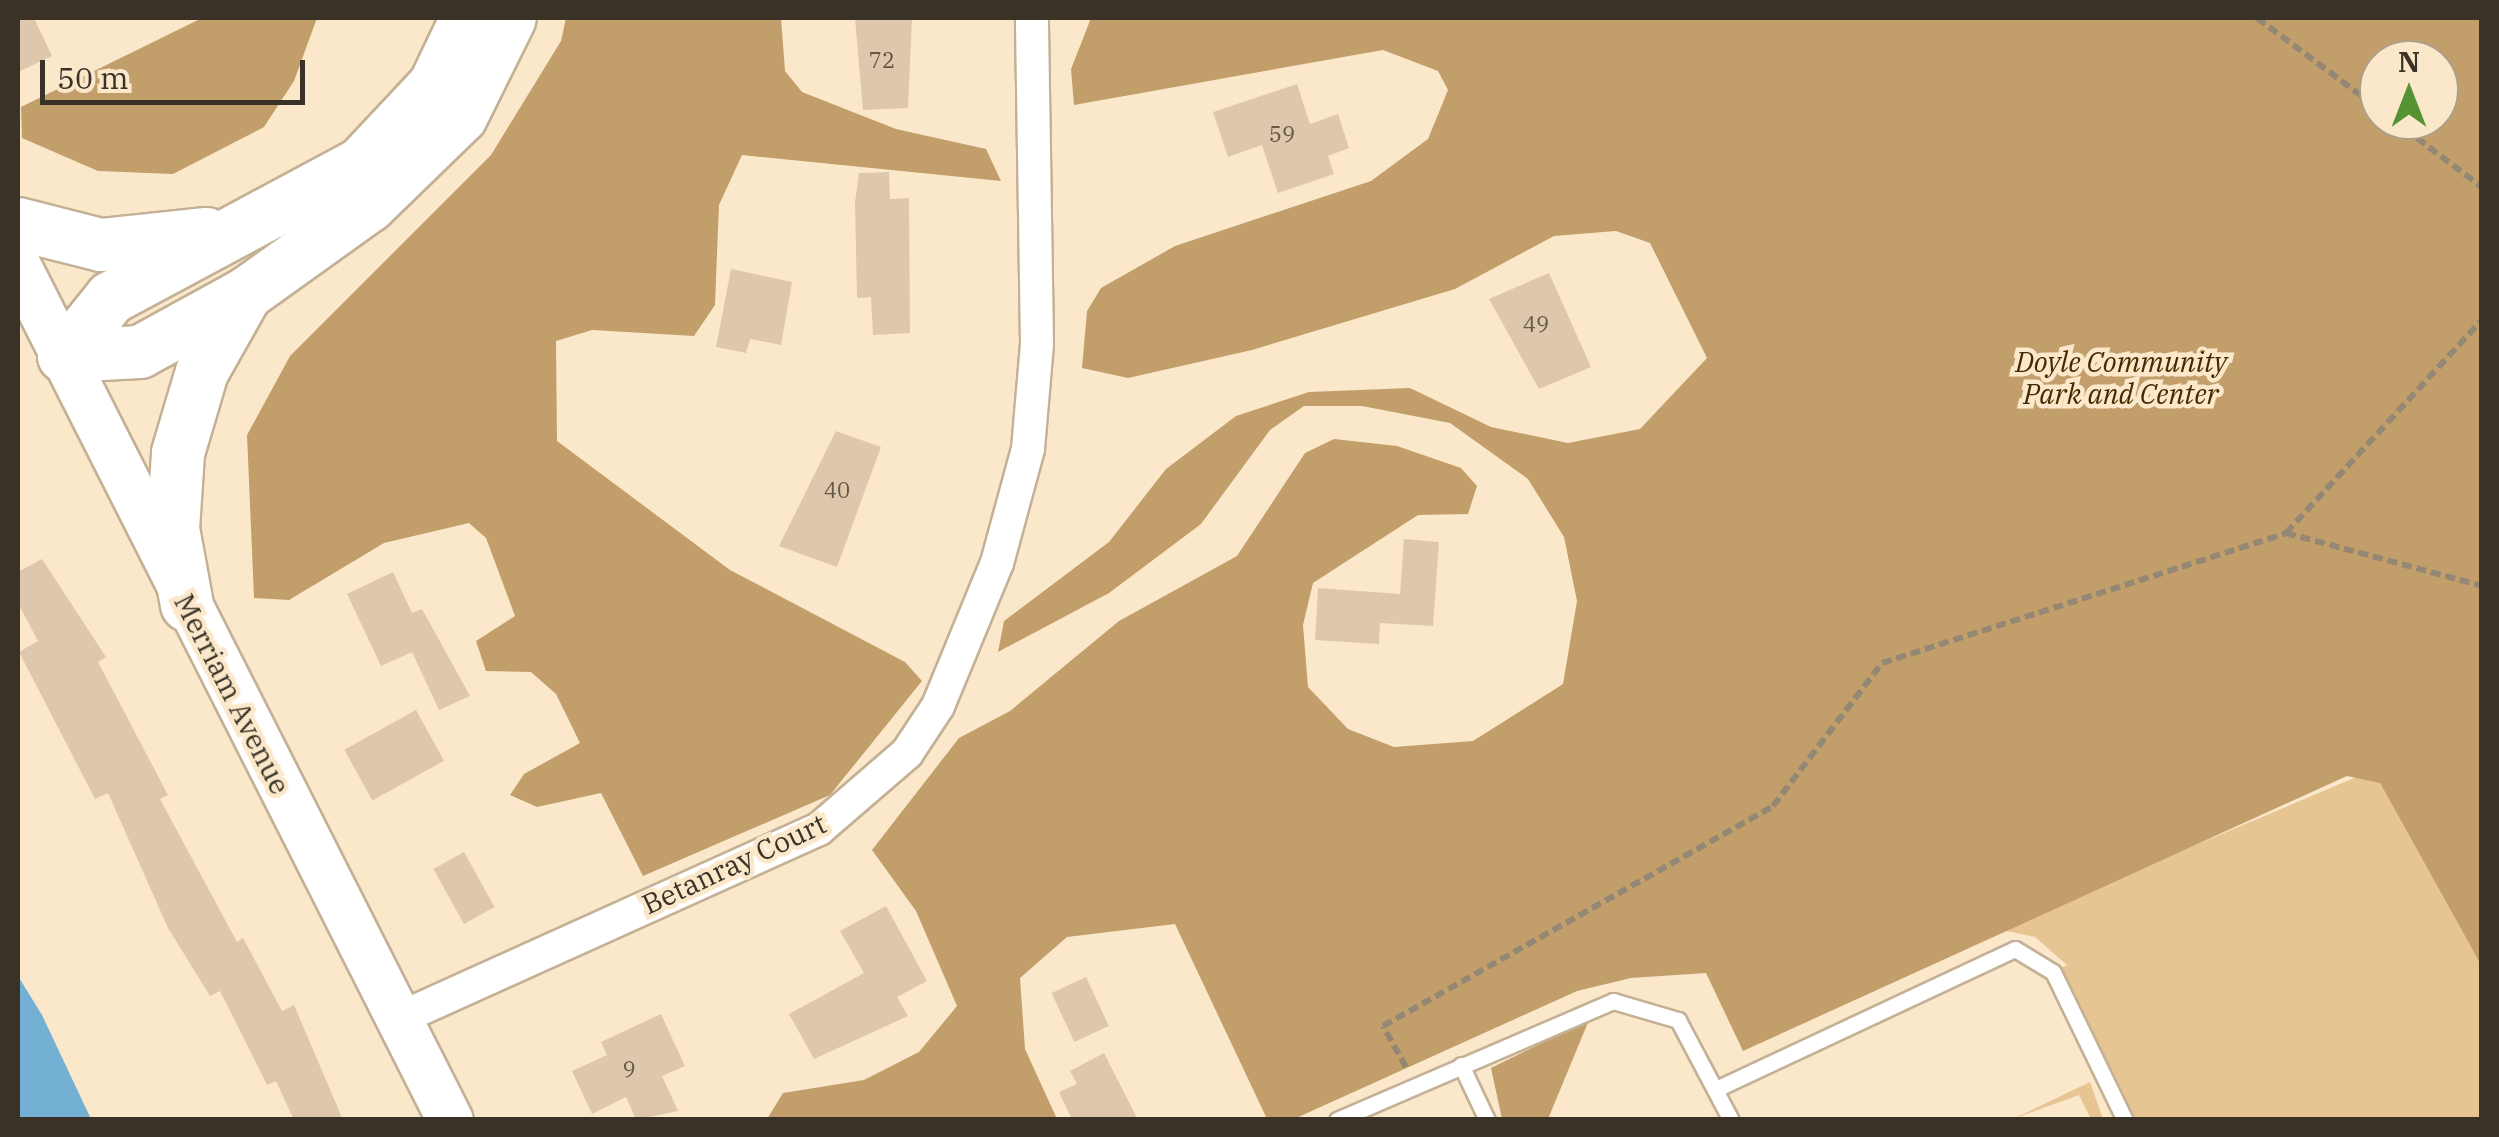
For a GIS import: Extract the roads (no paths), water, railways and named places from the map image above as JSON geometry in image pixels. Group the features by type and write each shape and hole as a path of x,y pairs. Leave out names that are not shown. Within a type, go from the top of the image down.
{"highway":[{"path":"64,356 110,298 223,232 360,164 435,85 467,18"},
{"path":"64,356 140,352 246,294 426,160 496,62 510,18"},
{"path":"18,224 101,245 223,232"},
{"path":"187,605 173,529 178,453 202,372 246,294"}],"main road":[{"name":"Merriam Avenue","path":"18,266 450,1120"}],"street":[{"name":"Betanray Court","path":"398,1020 819,829 907,753 938,706 997,563 1028,449 1037,344 1032,18"}],"lane":[{"path":"1716,1089 2015,949 2054,972 2125,1120"},
{"path":"1338,1120 1590,1004 1638,1002 1678,1020 1731,1120"},
{"path":"1461,1065 1486,1120"}],"water":[{"path":"18,976 42,1015 91,1119 18,1119"}],"park label":[{"name":"Doyle Community Park and Center","path":"2121,378"}]}
